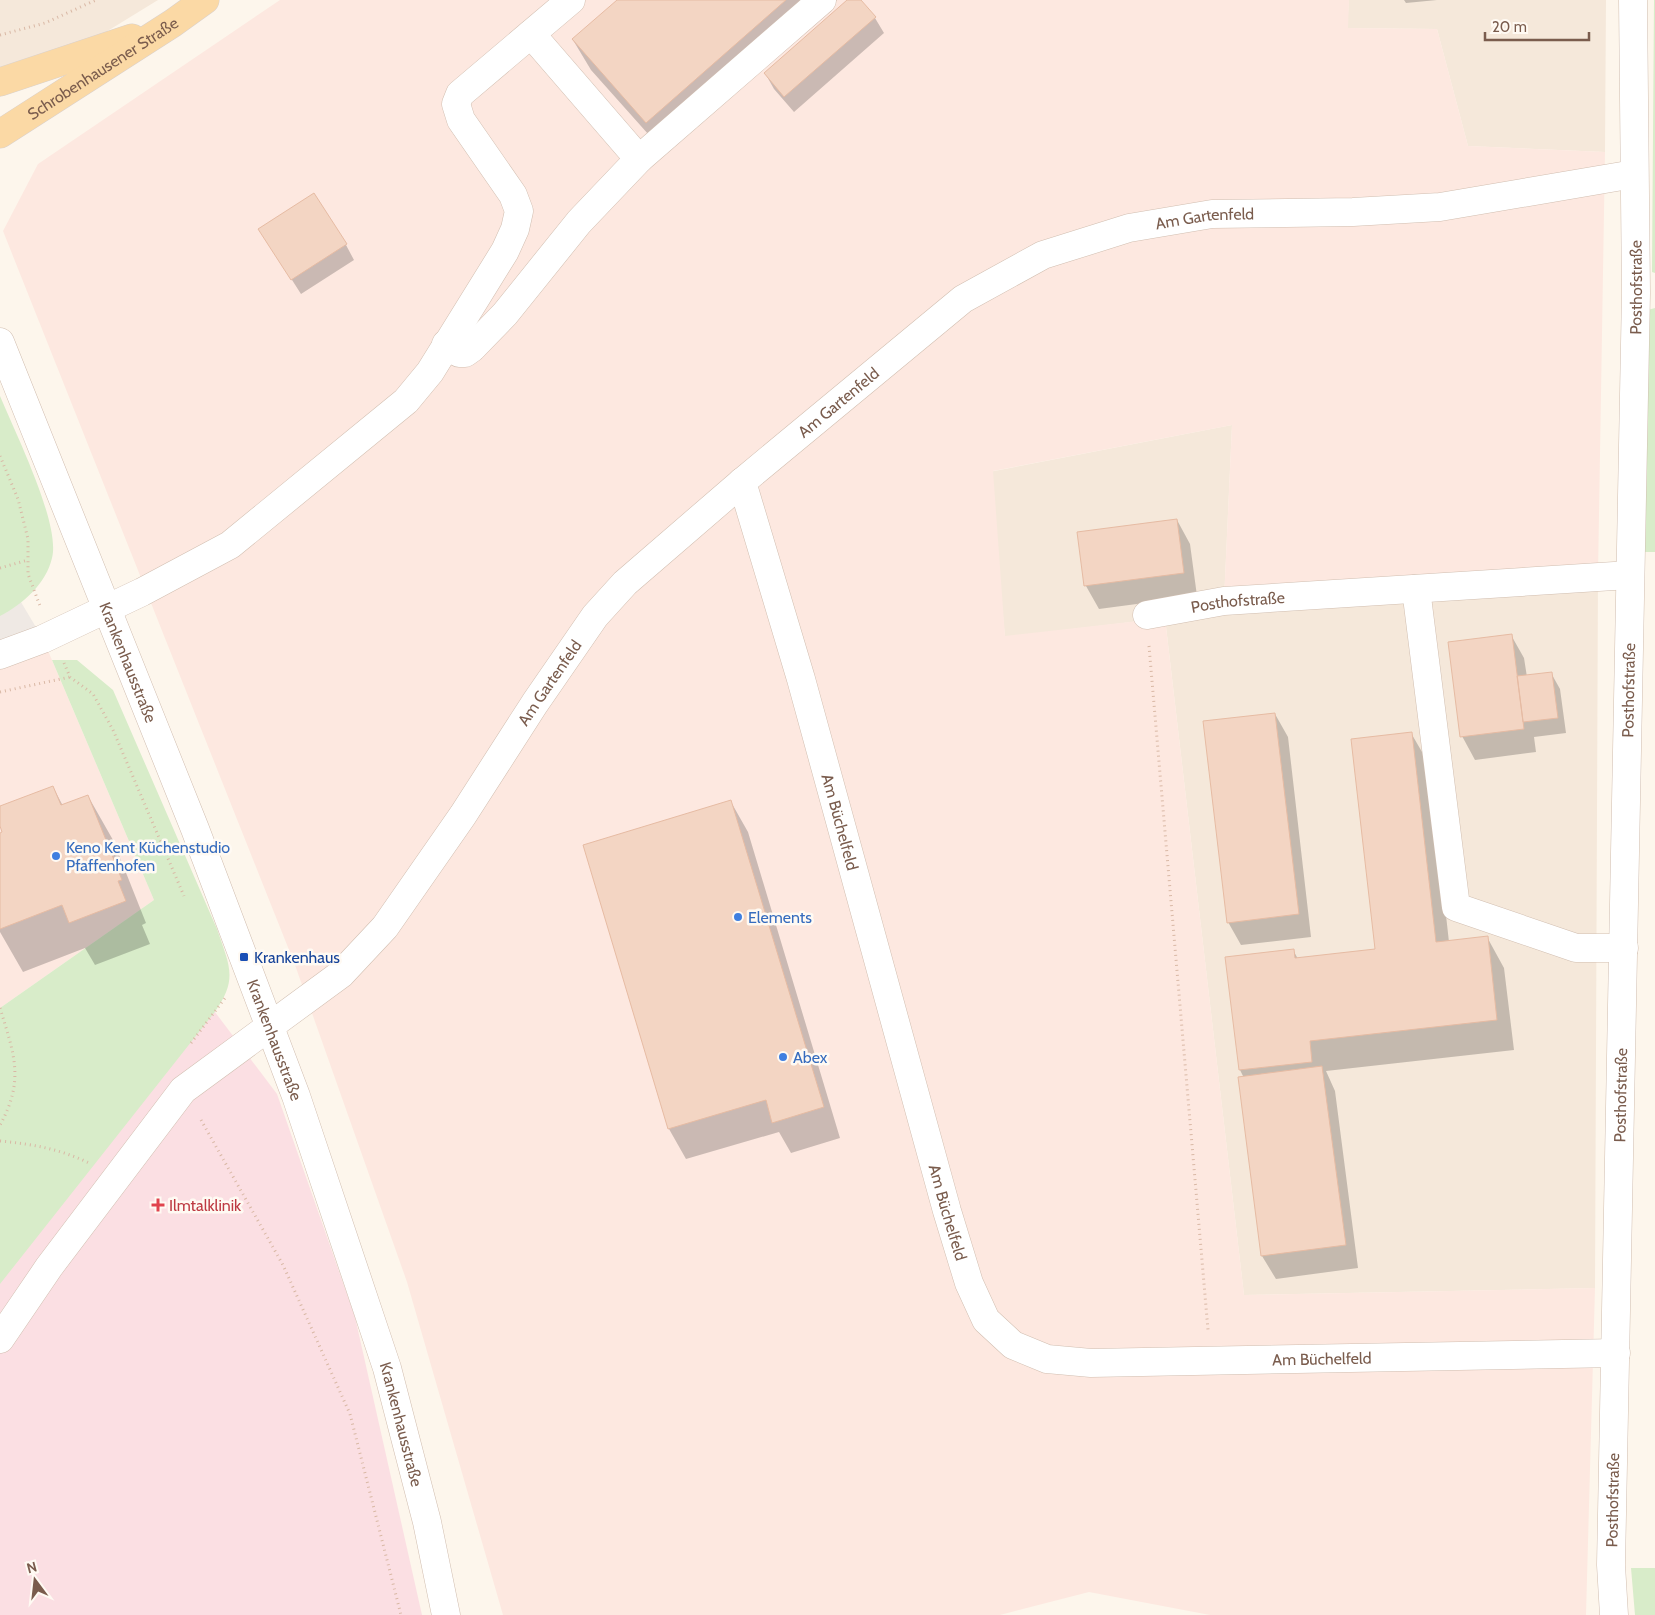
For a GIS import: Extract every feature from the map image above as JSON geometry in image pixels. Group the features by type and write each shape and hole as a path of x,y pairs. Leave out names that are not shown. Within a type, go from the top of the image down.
{"main road":[{"name":"Schrobenhausener Straße","path":"0,134 173,23 205,0"},
{"path":"0,82 173,23"}],"street":[{"path":"0,655 52,635 230,545 406,401 430,372 505,251 515,229 519,211 514,195 461,120 456,104 460,94 571,0"},
{"path":"446,344 459,353 465,353 472,348 505,314 579,222 639,159 822,0"},
{"name":"Posthofstraße","path":"1614,1615 1612,1565 1636,293 1633,0"},
{"path":"531,34 639,159"},
{"name":"Am Gartenfeld","path":"0,1339 49,1267 183,1090 223,1059 271,1028 341,974 385,927 463,815 535,703 595,616 626,583 742,482 963,299 1043,255 1129,228 1212,214 1353,212 1440,207 1634,174"},
{"name":"Krankenhausstraße","path":"0,342 195,829 271,1028 387,1368 427,1522 446,1615"},
{"name":"Am Büchelfeld","path":"742,482 806,698 947,1212 969,1283 986,1320 1013,1345 1047,1359 1092,1363 1616,1353"},
{"name":"Posthofstraße","path":"1147,615 1224,601 1630,576"},
{"path":"1416,589 1456,907 1576,948 1624,948"}],"path":[{"path":"0,35 45,23 96,0"},
{"path":"0,456 18,499 28,539 28,574 52,635 70,677 93,694 113,730 187,904"},
{"path":"0,568 28,560"},
{"path":"1147,615 1211,1362"},
{"path":"0,692 70,677"},
{"path":"190,1044 226,996"},
{"path":"0,1008 12,1049 17,1079 10,1108 0,1125"},
{"path":"183,1090 283,1265 350,1414 401,1615"},
{"path":"0,1141 35,1144 68,1153 94,1165"}],"shaded area":[{"path":"0,0 158,0 0,97"},
{"path":"280,0 1349,0 1348,28 1437,29 1468,146 1605,152 1598,575 1224,601 1232,425 993,471 1005,636 1165,618 1244,1295 1595,1288 1586,1615 1210,1615 1089,1592 1000,1615 503,1615 407,1282 295,965 3,231 38,164"},
{"path":"1349,0 1606,0 1605,152 1468,146 1437,29 1347,28"},
{"path":"1232,425 1224,601 1598,575 1595,1288 1244,1295 1165,618 1005,637 989,472"},
{"path":"0,567 43,639 0,655"},
{"path":"43,639 154,900 0,1008 0,655"},
{"name":"Ilmtalklinik","path":"193,983 277,1094 355,1317 422,1615 0,1615 0,1008"}],"green space":[{"path":"1655,0 1655,273 1652,272"},
{"path":"1655,308 1655,552 1643,552 1648,310"},
{"path":"0,396 35,477 50,523 53,543 49,567 39,585 17,606 0,616"},
{"path":"52,660 77,660 113,690 217,929 228,962 229,981 227,991 214,1013 0,1284 0,1008 154,900"},
{"path":"1631,1568 1655,1568 1655,1615 1635,1615"}],"building":[{"path":"617,0 786,0 646,123 572,39"},
{"path":"847,0 861,0 876,17 784,97 764,73"},
{"path":"314,193 347,244 291,280 258,229"},
{"path":"1177,519 1184,573 1084,586 1077,532"},
{"path":"1512,634 1524,729 1460,737 1448,642"},
{"path":"1552,672 1558,718 1523,722 1517,676"},
{"path":"1275,713 1299,914 1227,923 1203,721"},
{"path":"1412,732 1436,942 1488,936 1497,1020 1310,1041 1312,1062 1239,1070 1225,957 1294,949 1295,958 1375,949 1351,739"},
{"name":"Keno Kent Küchenstudio Pfaffenhofen","path":"53,786 61,805 88,795 122,880 118,881 126,901 69,923 62,905 0,929 0,833 2,832 0,826 0,806"},
{"path":"731,800 824,1107 772,1123 766,1100 668,1129 583,845"},
{"path":"1322,1066 1346,1245 1261,1256 1238,1077"}],"place":[{"name":"Keno Kent Küchenstudio Pfaffenhofen","path":"56,856"},
{"name":"Elements","path":"738,917"},
{"name":"Krankenhaus","path":"244,957"},
{"name":"Abex","path":"783,1057"},
{"name":"Ilmtalklinik","path":"158,1205"}]}
